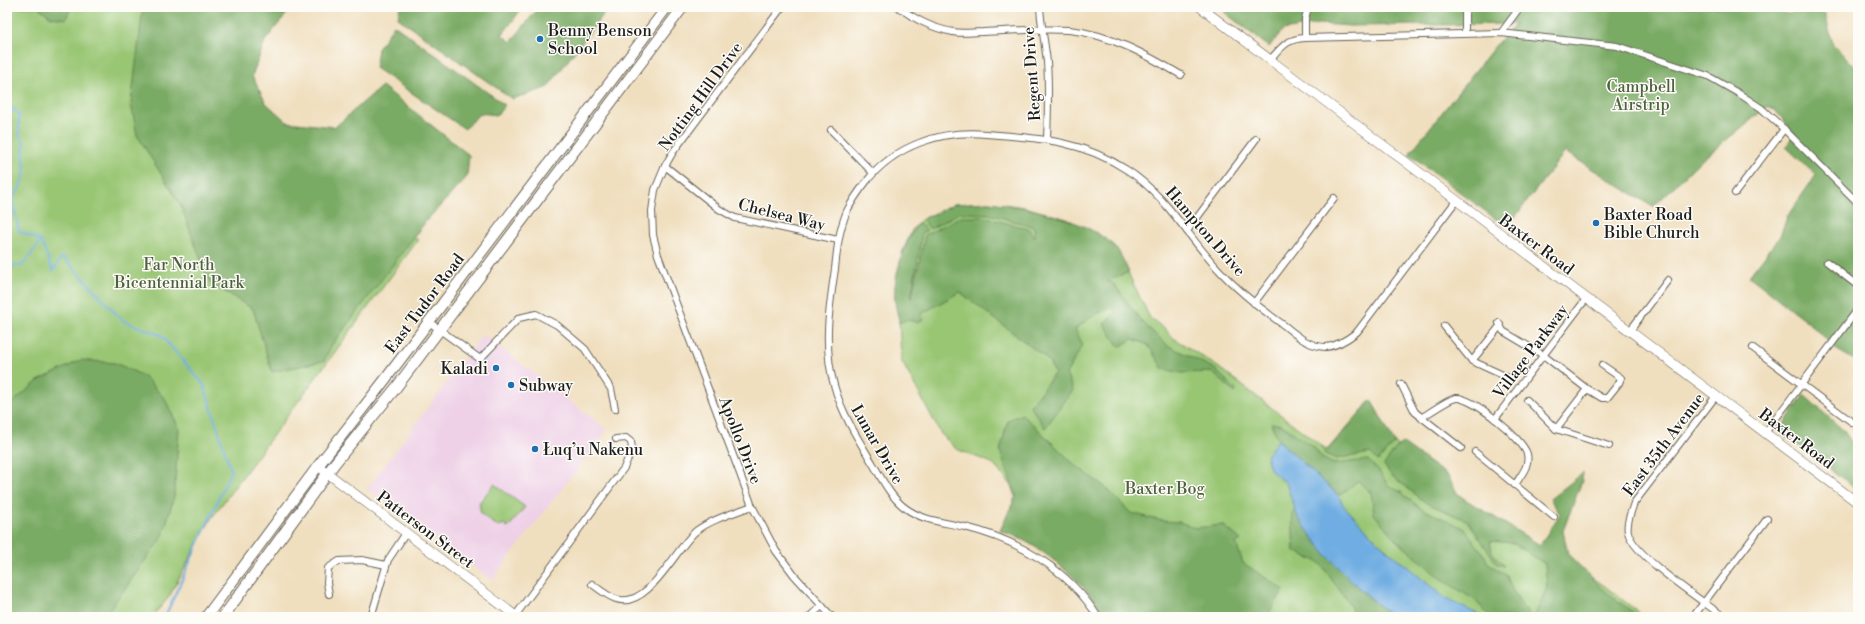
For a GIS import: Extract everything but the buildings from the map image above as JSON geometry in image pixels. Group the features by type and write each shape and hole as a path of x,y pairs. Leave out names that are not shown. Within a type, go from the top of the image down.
{"main road":[{"name":"East Tudor Road","path":"206,617 318,466 429,322 667,7"},
{"name":"East Tudor Road","path":"223,617 328,473 395,389 683,7"}],"street":[{"name":"Notting Hill Drive","path":"658,255 653,235 652,212 655,190 665,166 673,152 782,7"},
{"path":"898,7 917,21 935,28 954,32 1069,30 1094,35 1115,42 1152,58 1181,75"},
{"name":"Regent Drive","path":"1040,7 1041,30 1046,60 1049,99 1047,139"},
{"name":"Baxter Road","path":"1200,7 1858,503"},
{"path":"1305,38 1305,19 1308,7"},
{"path":"1465,7 1465,33"},
{"path":"1501,33 1520,7"},
{"path":"1270,60 1287,42 1305,38 1501,33 1616,46 1708,76 1761,108 1858,203"},
{"path":"1736,193 1784,129"},
{"path":"831,130 873,173"},
{"name":"Hampton Drive","path":"873,173 890,159 916,143 946,134 975,133 1047,139 1077,146 1105,157 1128,170 1147,184 1165,202 1218,269 1254,303 1302,340 1324,347 1335,346 1357,332 1456,201"},
{"path":"1187,231 1256,139"},
{"name":"Chelsea Way","path":"665,166 719,209 735,218 838,240"},
{"name":"Lunar Drive","path":"873,173 857,193 846,213 838,240 828,324 830,369 836,393 850,426 891,494 904,506 920,517 986,533 1032,553 1051,566 1072,584 1091,606 1098,617"},
{"path":"1254,303 1334,198"},
{"name":"Apollo Drive","path":"658,255 752,506 776,551 794,575 832,617"},
{"path":"1827,262 1858,286"},
{"path":"1630,332 1668,280"},
{"name":"Village Parkway","path":"1495,419 1586,299"},
{"path":"1765,432 1858,309"},
{"path":"429,322 480,359 519,318 536,314 557,324 585,350 611,389 615,409"},
{"path":"1472,361 1499,324 1503,331 1543,355 1602,398 1607,398 1619,383 1621,378 1602,364"},
{"path":"1444,326 1472,361 1507,378"},
{"path":"1753,348 1852,422"},
{"path":"1401,384 1415,412 1460,448"},
{"path":"1556,429 1588,388"},
{"name":"East 35th Avenue","path":"1704,602 1646,558 1634,546 1628,532 1628,518 1634,502 1716,396"},
{"name":"Village Parkway","path":"1421,418 1455,398 1476,405 1495,419 1520,443 1527,453 1528,463 1515,485"},
{"path":"1527,400 1556,429 1609,446"},
{"name":"Patterson Street","path":"318,466 516,616 624,468 632,449 631,442 626,438 616,439"},
{"path":"1475,452 1554,517"},
{"path":"592,584 616,599 626,600 644,592 658,580 688,539 697,531 752,506"},
{"path":"1693,617 1767,519"},
{"path":"371,617 386,565 406,533"},
{"path":"329,594 327,583 328,568 339,561 362,560 386,565"},
{"path":"1704,602 1724,617"},
{"path":"809,617 822,606"}],"shaded area":[{"path":"483,334 607,430 492,580 367,489"}],"green space":[{"name":"Far North Bicentennial Park","path":"7,7 276,7 219,87 418,240 211,519 169,597 152,617 7,617"},
{"path":"38,7 71,7 66,19 51,17"},
{"path":"143,7 292,7 265,41 252,76 266,103 287,122 335,127 382,86 469,155 467,177 427,220 331,346 324,361 272,372 253,309 209,282 181,206 137,135 131,104"},
{"path":"400,7 523,7 502,35 511,42 539,7 609,7 547,88 512,99 398,18"},
{"name":"Campbell Airstrip","path":"1229,7 1761,7 1764,9 1790,14 1802,7 1826,7 1824,11 1833,44 1858,71 1858,362 1837,350 1810,324 1749,276 1780,236 1788,215 1816,175 1786,147 1794,133 1775,110 1767,107 1698,163 1653,207 1565,152 1512,221 1505,226 1409,154 1499,41 1516,24 1351,26 1318,24 1283,30 1269,47 1224,12"},
{"path":"394,25 505,105 497,115 480,113 465,129 375,68 378,49"},
{"name":"Baxter Bog","path":"989,202 1025,207 1067,219 1106,240 1116,248 1150,318 1166,330 1172,337 1218,367 1327,450 1371,400 1393,441 1463,498 1536,550 1553,556 1598,581 1645,617 1106,617 1098,604 1087,591 1060,565 1029,543 1000,531 1016,496 1012,486 992,463 956,449 941,434 901,360 899,317 895,301 896,284 902,253 912,230 921,220 954,204"},
{"path":"989,202 1021,207 1056,216 1090,229 1104,238 1118,250 1129,272 1108,281 1114,284 1142,322 1167,345 1215,369 1236,390 1235,393 1212,372 1181,373 1163,369 1148,345 1133,339 1119,347 1104,324 1115,312 1111,308 1096,314 1075,329 1083,345 1066,374 1073,390 1045,428 1030,406 1055,373 1047,359 960,292 921,314 924,319 917,322 906,320 899,323 895,304 898,271 904,249 919,223 927,230 922,233 911,298 913,297 912,295 925,235 960,217 984,217 1029,229 1035,237 1034,227 989,214 959,213 930,229 923,219 954,204"},
{"path":"81,360 115,363 144,376 165,399 179,428 174,496 163,536 104,617 7,617 7,407 38,381"},
{"path":"1804,395 1844,431 1858,452 1858,490 1779,431"},
{"path":"1371,400 1395,443 1378,461 1370,453 1336,459 1325,454 1320,445 1328,450"},
{"path":"1022,414 1075,465 1105,487 1131,513 1163,521 1180,522 1195,528 1223,525 1241,540 1236,543 1243,563 1284,590 1268,614 1271,617 1106,617 1098,604 1087,591 1060,565 1029,543 1000,531 1016,496 1000,451 1008,420"},
{"path":"1271,423 1282,425 1313,446 1322,458 1334,464 1368,460 1379,471 1388,485 1401,492 1420,508 1464,528 1485,556 1487,562 1507,576 1512,589 1522,606 1532,617 1490,617 1475,600 1441,579 1395,539 1374,514 1371,493 1358,481 1339,496 1278,440"},
{"path":"1402,443 1448,476 1457,493 1463,498 1540,545 1560,514 1550,499 1583,473 1582,481 1563,531 1568,554 1605,591 1639,617 1534,617 1547,587 1545,564 1513,543 1490,541 1492,552 1504,566 1497,564 1468,521 1426,503 1391,475 1384,465 1396,448"},
{"path":"494,484 525,507 508,528 504,524 498,527 481,514 479,503"},
{"path":"1295,509 1303,524 1331,559 1361,589 1393,617 1355,617 1348,602 1320,563 1294,551 1292,513"}],"water":[{"path":"1278,440 1339,496 1343,505 1379,543 1446,599 1484,617 1393,617 1360,589 1326,555 1298,518 1286,483 1271,471 1266,456"}],"waterway":[{"path":"7,108 12,108 19,115 19,135 25,143 23,149 25,168 24,177 19,189 12,199 19,231 41,241 22,266 12,265 7,269"},
{"path":"41,241 53,271 62,257 123,321 161,335 204,385 231,471 165,617"},
{"path":"7,270 9,277 7,280"}],"place":[{"name":"Benny Benson School","path":"540,39"},
{"name":"Baxter Road Bible Church","path":"1596,223"},
{"name":"Kaladi","path":"496,368"},
{"name":"Subway","path":"511,385"},
{"name":"Łuq’u Nakenu","path":"535,449"}]}
